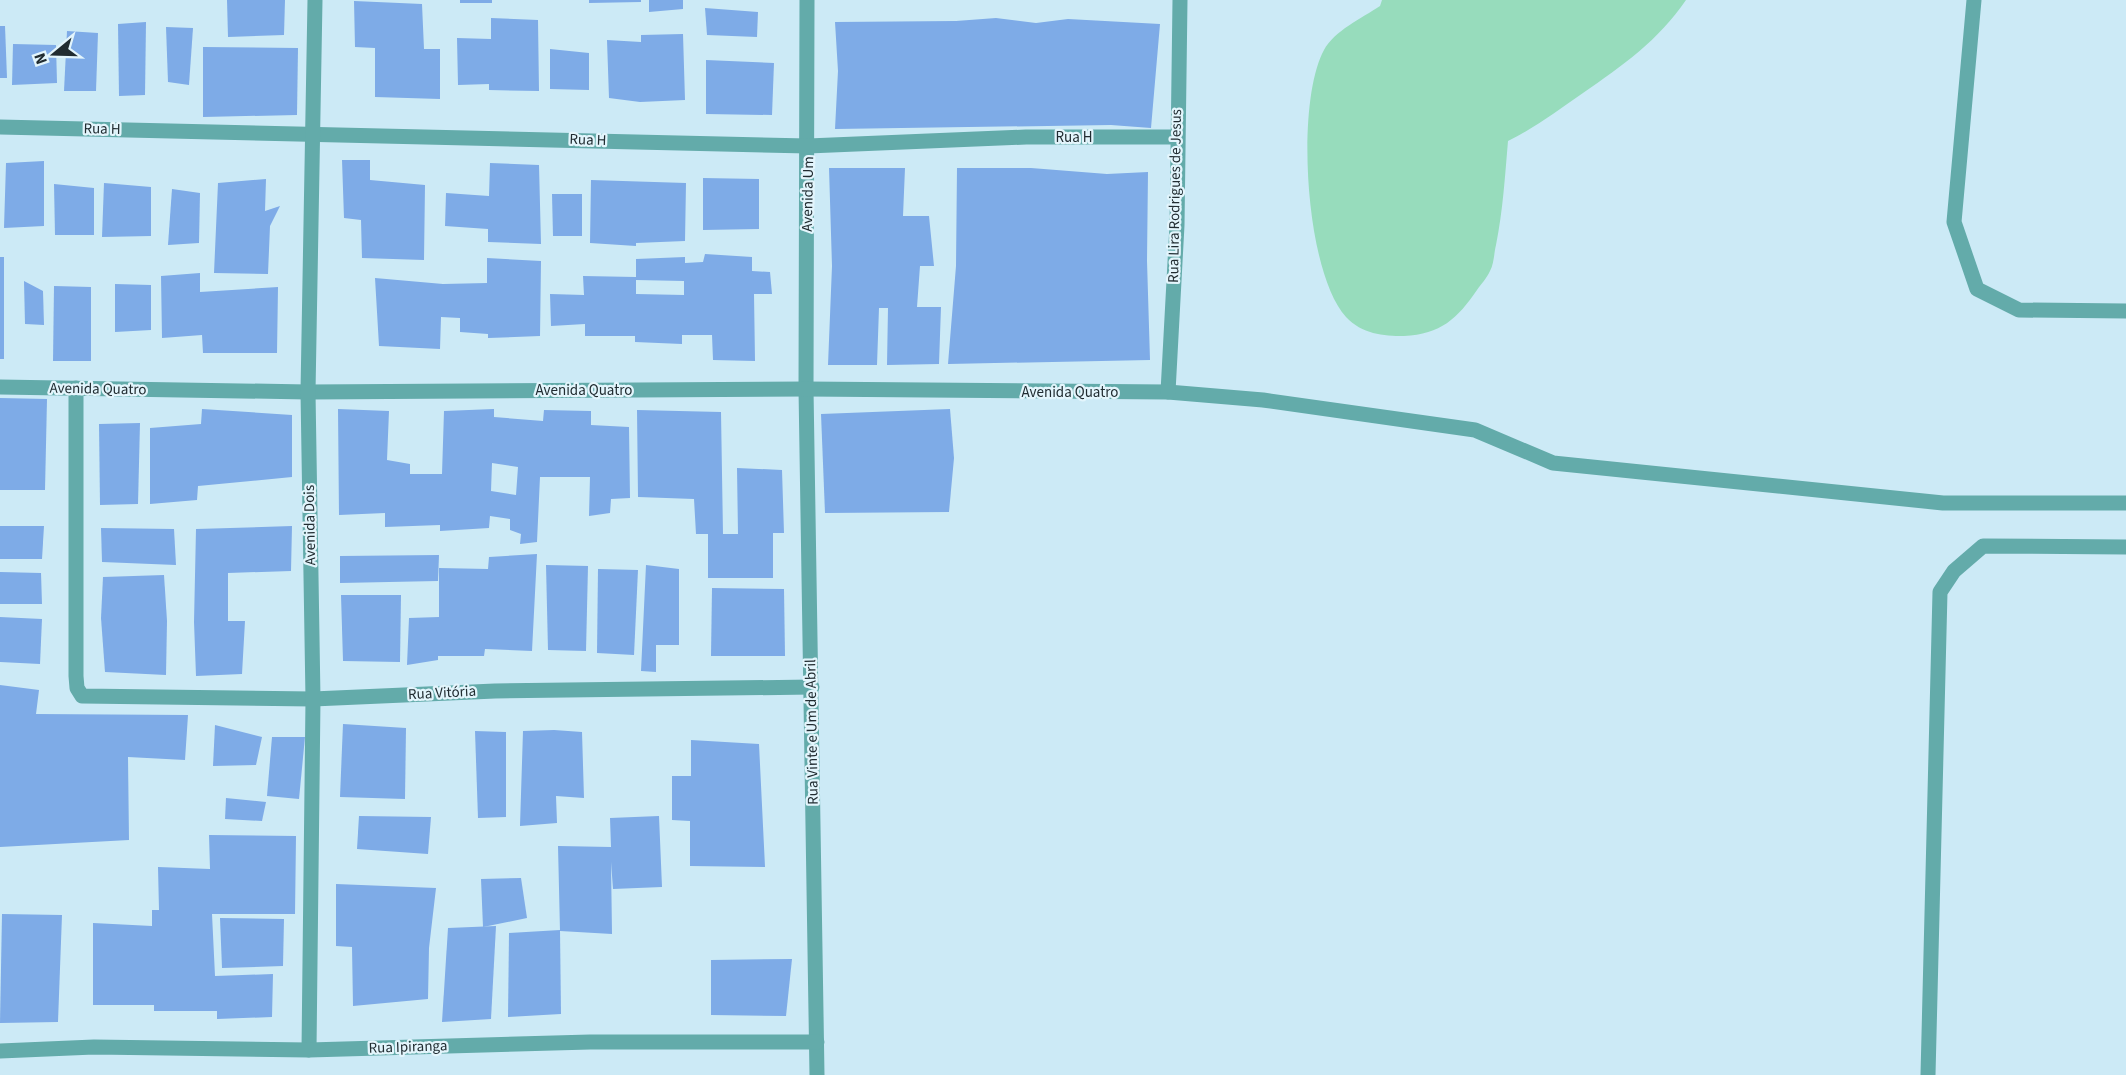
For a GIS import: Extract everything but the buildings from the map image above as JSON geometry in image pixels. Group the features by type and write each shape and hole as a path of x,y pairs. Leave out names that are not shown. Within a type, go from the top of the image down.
{"street":[{"name":"Avenida Dois","path":"309,1050 313,699 308,392 315,0"},
{"name":"Avenida Um","path":"806,389 807,0"},
{"name":"Rua Lira Rodrigues de Jesus","path":"1168,392 1177,225 1179,0"},
{"path":"1974,0 1954,222 1977,289 2019,310 2126,311"},
{"name":"Rua H","path":"0,127 808,146 1026,137 1176,137"},
{"name":"Avenida Quatro","path":"0,387 308,392 806,389 1168,392 1263,400 1475,430 1553,463 1943,503 2126,503"},
{"name":"Rua Vitória","path":"76,388 77,688 85,697 313,699 495,691 812,687"},
{"name":"Rua Vinte e Um de Abril","path":"806,389 817,1075"},
{"path":"1928,1075 1940,592 1954,571 1983,546 2126,547"},
{"name":"Rua Ipiranga","path":"0,1051 94,1047 309,1050 591,1042 817,1042"}],"green space":[{"path":"1382,0 1686,0 1664,28 1626,62 1546,118 1508,141 1504,193 1489,274 1455,317 1438,328 1417,335 1373,333 1352,323 1346,317 1332,295 1321,264 1313,227 1307,146 1309,108 1315,75 1324,50 1334,37 1380,6"}]}
